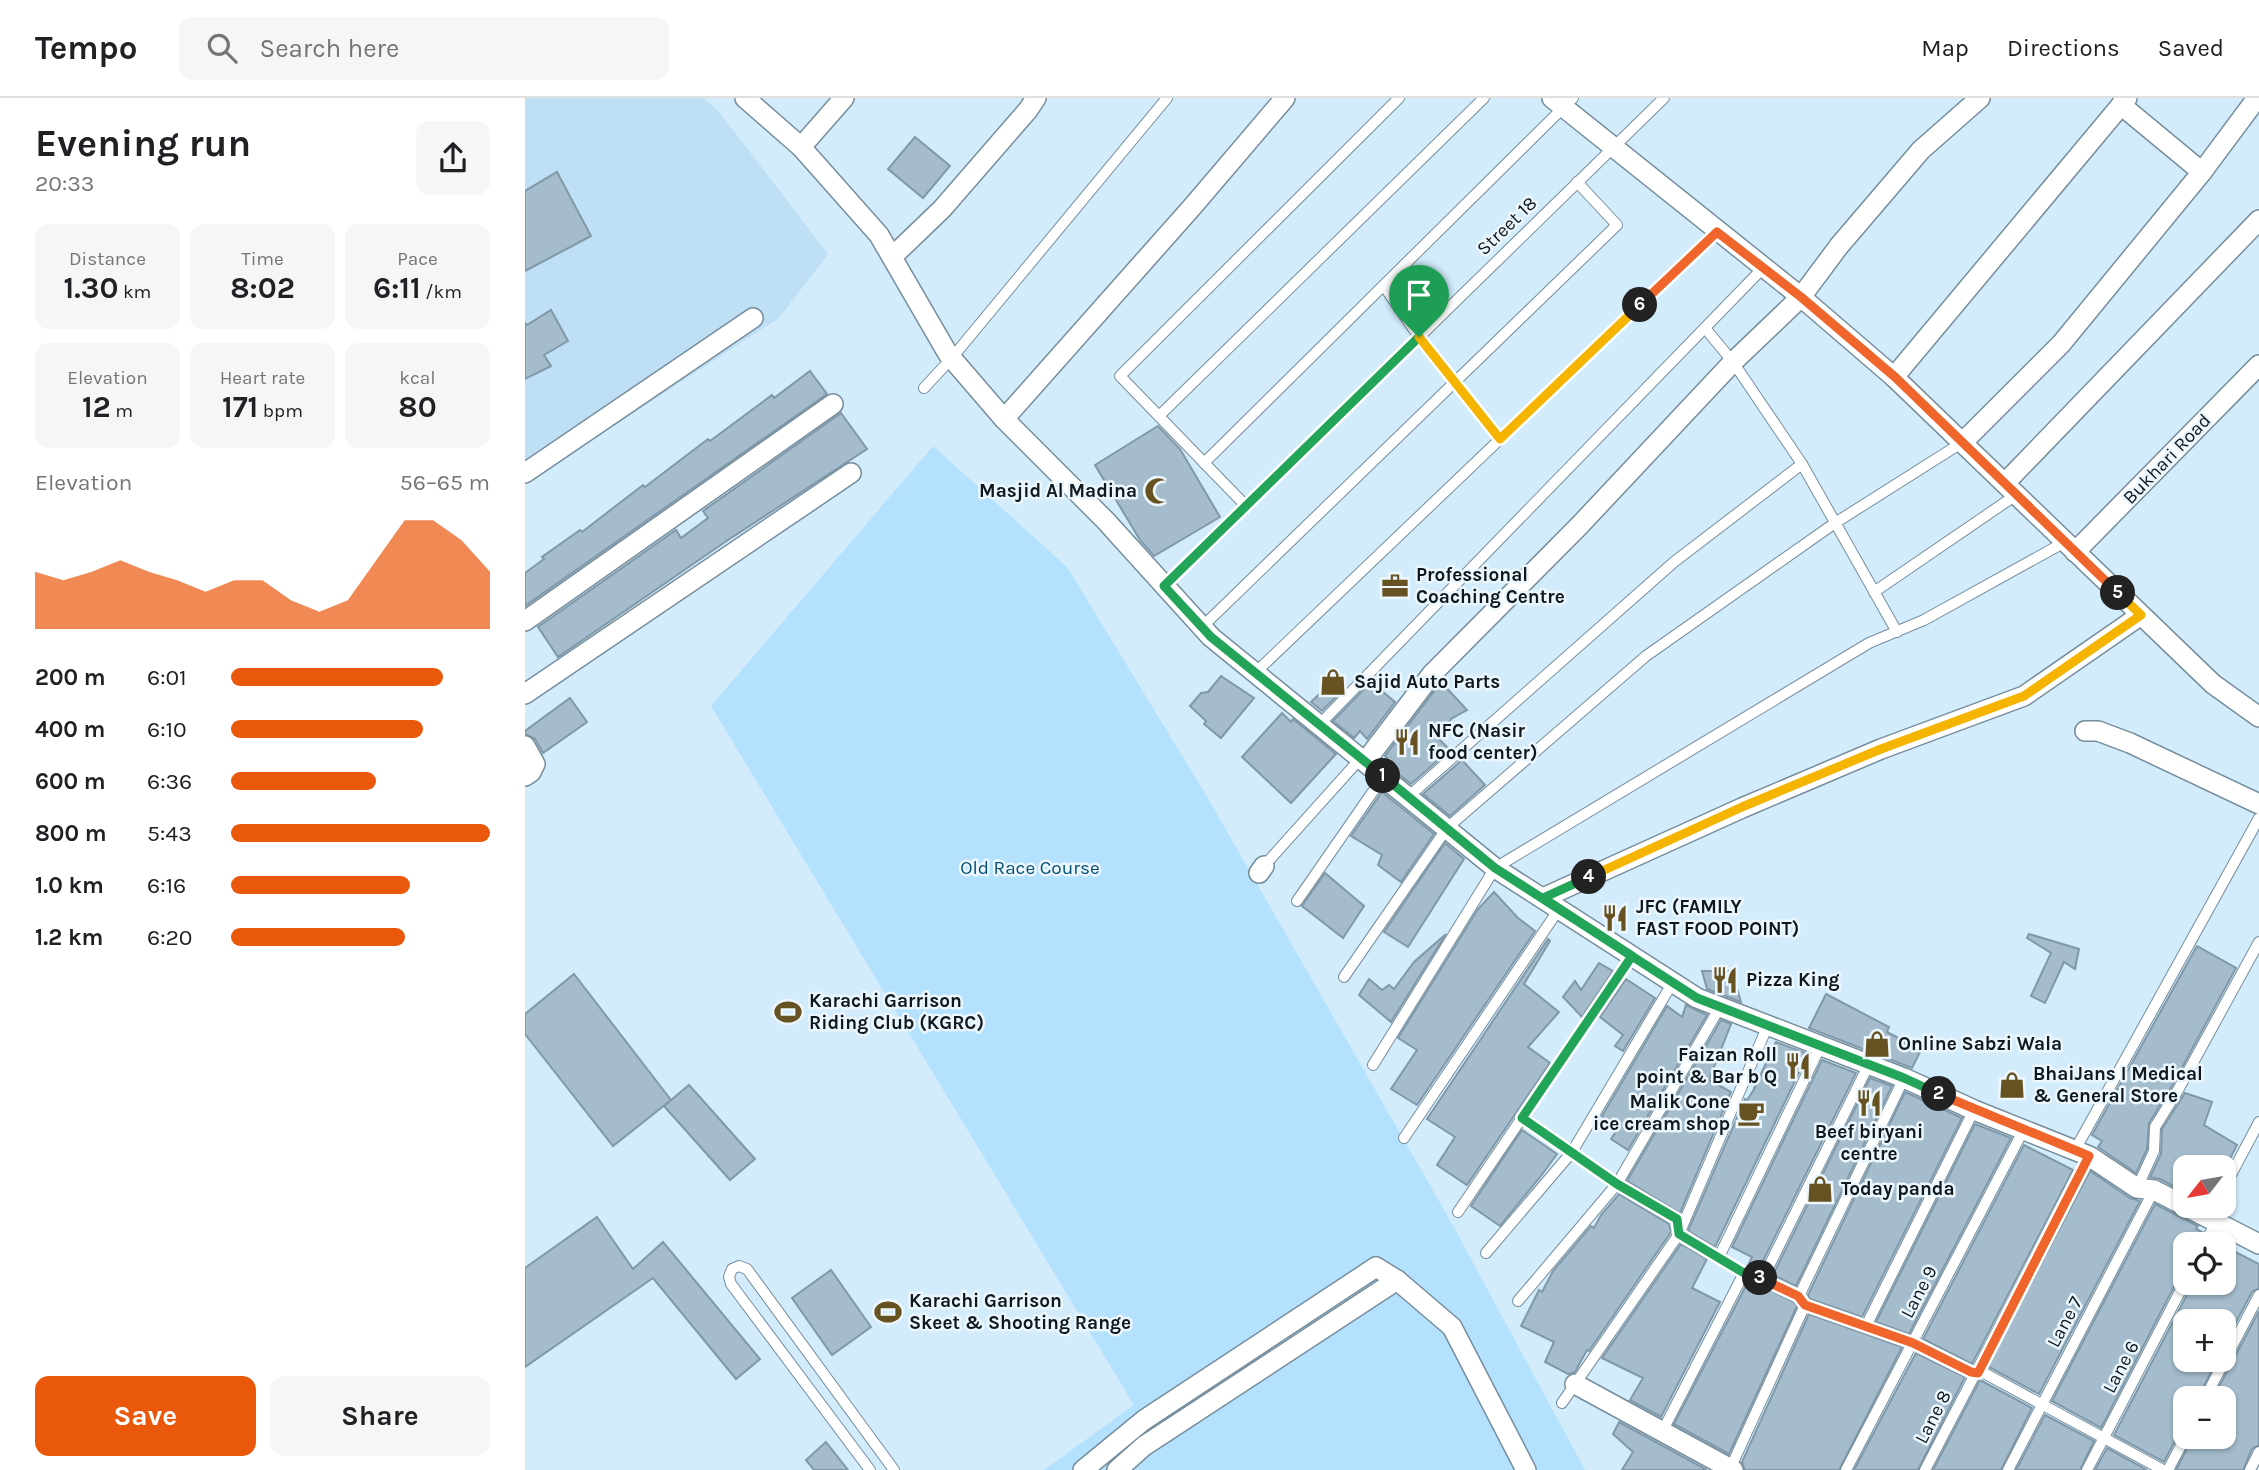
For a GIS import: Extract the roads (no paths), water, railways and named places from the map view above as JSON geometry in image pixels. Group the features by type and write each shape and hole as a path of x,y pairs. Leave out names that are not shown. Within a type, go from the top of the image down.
{"street":[{"path":"745,98 801,147 879,235 951,359 1004,419 1105,520 1211,637 1495,868 1697,998 1904,1078 2023,1131 2082,1153 2145,1189 2173,1200"},
{"path":"801,147 844,98"},
{"path":"891,257 942,209 1036,98"},
{"path":"1004,419 1285,98"},
{"path":"1363,761 1432,674 1579,526 1733,362 1801,297 1839,246 1921,150 1980,98"},
{"path":"1963,442 2061,344 2202,172 2257,98"},
{"path":"1564,101 1613,147 1801,297 1895,377 2213,684 2259,717"},
{"path":"1895,377 2124,102 2202,172"},
{"path":"2010,489 2259,219"},
{"path":"525,472 753,318"},
{"name":"Bukhari Road","path":"2070,547 2259,366"},
{"path":"525,621 832,404"},
{"path":"525,694 851,473"},
{"path":"1551,903 1742,807 1881,749 2024,696 2141,615"},
{"path":"2085,731 2098,731 2130,743 2259,804"},
{"path":"525,746 535,764 525,776"},
{"path":"2218,1218 2259,1244"},
{"path":"1083,1470 1145,1420 1376,1267 1397,1280 1452,1327 1526,1470"},
{"path":"1118,1470 1144,1446 1397,1280"},
{"path":"1575,1384 1732,1469"}],"lane":[{"path":"924,388 1167,98"},
{"path":"1246,506 1120,376 1399,98"},
{"path":"1159,416 1484,98"},
{"name":"Street 18","path":"1164,586 1664,98"},
{"path":"1204,463 1384,286 1564,101"},
{"path":"1202,627 1617,225 1577,182"},
{"path":"1255,673 1717,232"},
{"path":"1319,725 1763,268"},
{"path":"1384,286 1419,337 1500,439"},
{"path":"1705,328 1733,362 1802,464 1897,632"},
{"path":"1344,977 1447,828 1646,656 1835,523 1963,442"},
{"path":"1408,797 1674,562 1802,464"},
{"path":"1874,592 2010,489"},
{"path":"1373,1065 1495,868 1869,643 1924,620 2070,547"},
{"path":"1262,870 1363,761"},
{"path":"1297,901 1383,777"},
{"name":"Lane 8","path":"1925,1470 1978,1373 2082,1153 2259,818"},
{"path":"1404,1138 1551,903"},
{"name":"Lane 7","path":"2008,1470 2145,1189 2154,1151 2155,1127 2259,942"},
{"path":"1458,1212 1632,956"},
{"path":"1486,1253 1572,1152 1672,982"},
{"path":"1518,1301 1617,1184 1720,1007"},
{"path":"1562,1403 1679,1234 1768,1026"},
{"path":"1719,1257 1821,1045"},
{"path":"1763,1278 1869,1064"},
{"path":"1732,1469 1802,1301 1904,1078"},
{"path":"1867,1326 1974,1110"},
{"path":"1522,1118 1617,1184 1677,1219 1679,1234"},
{"path":"2237,1163 2259,1122"},
{"name":"Lane 9","path":"1846,1470 2023,1131"},
{"path":"1679,1234 1744,1273 1763,1278 1802,1301 1913,1343 1971,1372 1984,1373 2163,1470"},
{"path":"870,1470 730,1284 732,1269 739,1266 747,1269 894,1470"},
{"path":"1662,1432 1744,1273"},
{"name":"Lane 6","path":"2087,1470 2178,1295"},
{"path":"2212,1386 2259,1295"},
{"path":"2168,1470 2179,1449"},
{"path":"2250,1470 2259,1452"}],"place":[{"name":"Masjid Al Madina","path":"1158,491"},
{"name":"Professional Coaching Centre","path":"1395,586"},
{"name":"Sajid Auto Parts","path":"1333,682"},
{"name":"NFC (Nasir food center)","path":"1407,742"},
{"name":"JFC (FAMILY FAST FOOD POINT)","path":"1615,918"},
{"name":"Pizza King","path":"1725,980"},
{"name":"Karachi Garrison Riding Club (KGRC)","path":"788,1012"},
{"name":"Online Sabzi Wala","path":"1877,1044"},
{"name":"Faizan Roll point & Bar b Q","path":"1798,1066"},
{"name":"BhaiJans I Medical & General Store","path":"2012,1085"},
{"name":"Beef biryani centre","path":"1869,1103"},
{"name":"Malik Cone ice cream shop","path":"1751,1113"},
{"name":"Today panda","path":"1820,1189"},
{"name":"Karachi Garrison Skeet & Shooting Range","path":"888,1312"}],"park label":[{"name":"Old Race Course","path":"1030,868"}]}
